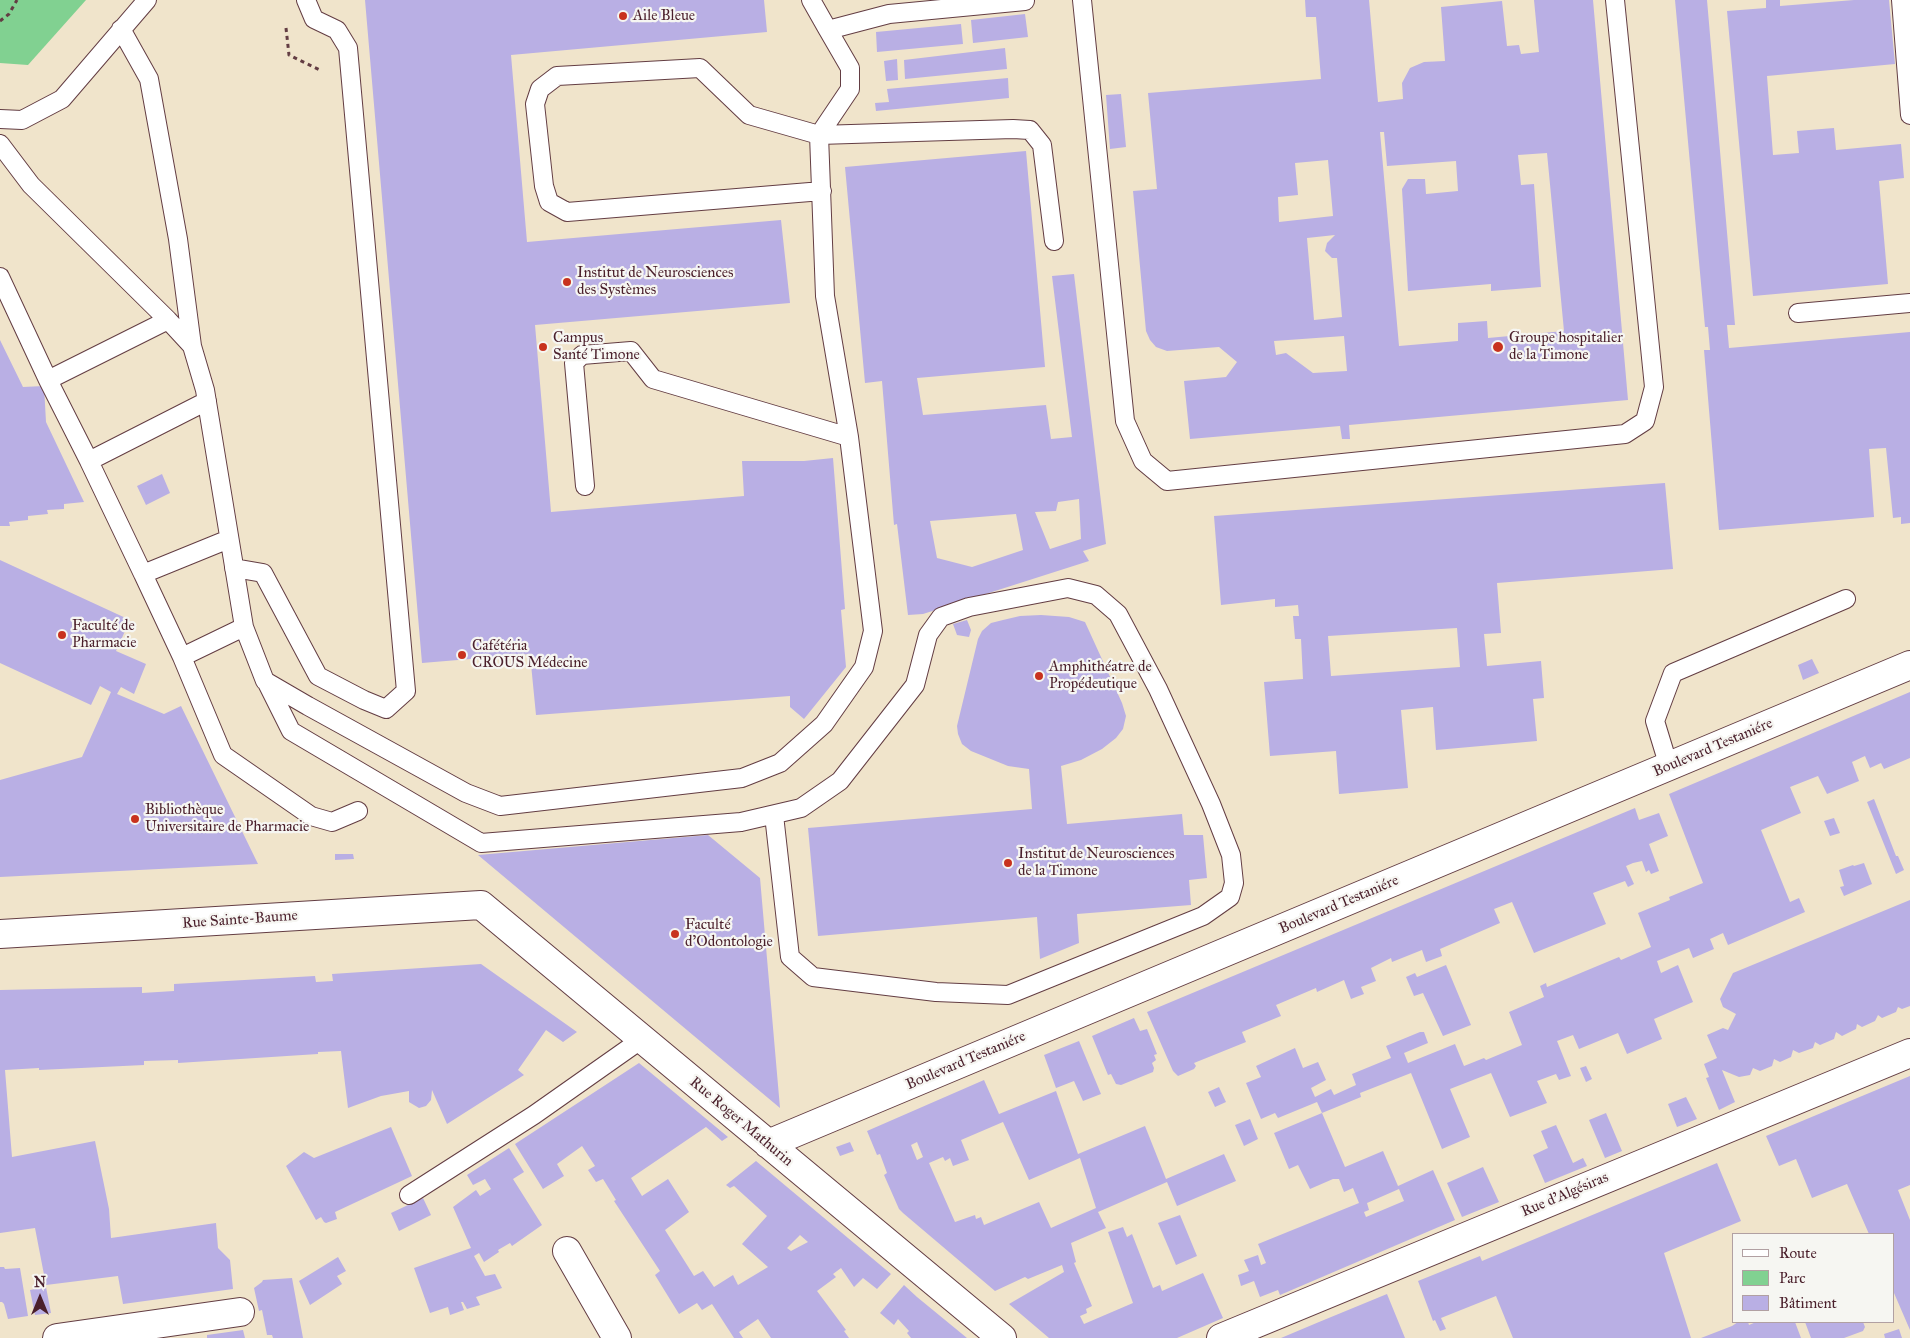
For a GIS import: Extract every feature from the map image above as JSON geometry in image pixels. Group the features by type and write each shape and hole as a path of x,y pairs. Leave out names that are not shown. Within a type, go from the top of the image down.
{"street":[{"name":"Boulevard Testaniére","path":"768,1144 1910,665"},
{"name":"Rue Roger Mathurin","path":"481,905 1002,1338"},
{"name":"Rue Sainte-Baume","path":"0,934 481,905"},
{"name":"Rue d'Algésiras","path":"1221,1338 1910,1052"},
{"path":"567,1252 617,1338"},
{"path":"56,1338 240,1312"}],"lane":[{"path":"0,119 22,120 62,100 147,0"},
{"path":"234,568 263,573 318,676 364,700 386,709 406,691 348,48 337,30 314,19 306,0"},
{"path":"265,680 308,706 466,793 500,806 742,778 780,763 824,724 864,667 873,631 849,437 825,296 819,135 850,89 850,68 811,0"},
{"path":"828,30 889,14 1025,0"},
{"path":"1082,0 1125,421 1143,461 1167,482 1625,434 1645,421 1654,387 1615,0"},
{"path":"1901,0 1910,115"},
{"path":"121,29 149,79 178,239 192,346 206,401 244,627 265,680 291,731 481,843 741,822 801,808 840,781 915,685 928,635 941,617 969,607 1068,588 1096,595 1118,614 1158,690 1211,804 1230,854 1234,882 1230,897 1203,916 1008,995 936,992 813,977 790,957 774,815"},
{"path":"822,191 567,212 549,202 544,186 535,104 540,89 558,76 700,68 750,115 819,135 1030,130 1042,145 1054,241"},
{"path":"0,144 31,185 192,346"},
{"path":"0,278 182,657 223,755 311,816 332,822 358,811"},
{"path":"1798,313 1910,303"},
{"path":"48,380 168,320"},
{"path":"585,486 574,364 582,354 631,351 653,379 849,437"},
{"path":"89,461 206,401"},
{"path":"143,574 229,539"},
{"path":"1669,767 1655,721 1673,673 1846,600"},
{"path":"182,657 244,627"},
{"path":"409,1195 534,1115 642,1039"}],"path":[{"path":"0,21 9,14 18,0"},
{"path":"286,27 289,55 340,80 352,80"}],"green space":[{"path":"0,0 86,0 28,65 0,63"}],"building":[{"path":"365,0 764,0 767,32 511,55 527,242 781,220 790,303 535,325 551,512 744,496 742,461 804,461 833,458 845,609 841,610 846,667 804,719 790,707 790,696 536,715 530,654 422,663"},
{"path":"1305,0 1369,0 1378,102 1403,99 1402,83 1410,68 1424,62 1445,61 1441,7 1502,1 1507,46 1519,45 1521,54 1539,52 1534,0 1593,0 1628,400 1349,425 1350,439 1342,439 1340,426 1190,439 1184,381 1226,377 1237,362 1219,347 1167,351 1156,347 1146,331 1133,191 1157,189 1148,93 1321,79 1316,17 1306,17","holes":["1380,132 1384,132 1387,166 1456,161 1458,191 1426,194 1425,179 1408,179 1402,189 1408,291 1491,284 1491,291 1541,287 1534,184 1521,185 1518,155 1547,153 1564,331 1488,338 1487,321 1458,323 1458,341 1399,346","1328,160 1333,216 1279,222 1278,197 1298,195 1295,163","1335,235 1327,243 1325,251 1332,258 1337,258 1342,317 1314,320 1307,238","1344,336 1347,371 1313,373 1286,353 1276,355 1274,341"]},
{"path":"1675,0 1707,0 1735,325 1727,325 1729,348 1910,332 1910,523 1901,524 1901,517 1893,518 1886,448 1869,449 1874,517 1719,530 1704,350 1710,350 1708,327 1705,327"},
{"path":"1766,0 1780,0 1780,6 1854,0 1889,0 1895,64 1767,76 1773,155 1799,153 1797,131 1834,128 1836,150 1901,144 1904,178 1879,181 1888,284 1753,296 1727,11 1766,8"},
{"path":"1025,14 1028,37 973,43 971,20"},
{"path":"961,24 963,44 877,52 876,32"},
{"path":"1005,48 1007,69 905,79 904,60"},
{"path":"897,59 898,80 886,81 884,61"},
{"path":"1008,78 1009,98 876,111 875,103 889,102 887,89"},
{"path":"1121,94 1126,147 1110,149 1106,95"},
{"path":"1026,151 1045,367 917,378 923,415 1046,405 1051,439 1072,437 1052,276 1074,274 1106,544 1083,551 1089,561 923,614 908,615 897,524 894,525 882,381 865,383 845,167","holes":["1079,499 1081,539 1050,549 1035,512 1056,511 1058,502","1016,514 1023,550 972,567 937,558 930,521"]},
{"path":"0,340 23,387 44,386 46,422 84,502 64,504 64,509 47,510 48,514 28,516 28,520 9,522 10,526 0,526"},
{"path":"162,474 170,493 146,505 137,486"},
{"path":"1665,483 1673,569 1497,583 1501,633 1484,634 1487,666 1541,661 1544,698 1533,699 1537,741 1436,750 1433,707 1401,710 1408,788 1339,794 1336,751 1270,756 1264,682 1303,679 1301,639 1295,639 1293,616 1299,616 1298,605 1275,607 1275,599 1221,605 1214,516","holes":["1457,628 1460,667 1331,676 1328,636"]},
{"path":"0,560 130,620 116,651 146,664 134,694 121,687 117,694 164,714 181,706 258,864 0,877 0,780 82,757 111,692 100,686 91,705 0,663"},
{"path":"1020,616 1069,617 1085,622 1122,703 1126,716 1123,729 1116,738 1102,749 1081,760 1061,766 1067,824 1182,814 1184,835 1203,835 1207,878 1189,880 1191,905 1077,914 1079,943 1040,959 1037,917 818,936 808,828 1032,809 1029,769 1008,766 971,751 962,744 957,726 978,639 982,631 991,623"},
{"path":"967,620 971,630 969,637 957,635 953,624"},
{"path":"1812,659 1819,673 1803,680 1798,665"},
{"path":"1910,692 1910,758 1884,769 1881,763 1870,768 1865,756 1852,762 1859,781 1827,794 1818,776 1790,787 1801,813 1761,830 1790,902 1799,898 1805,912 1728,945 1723,933 1710,939 1714,949 1693,958 1689,948 1657,961 1661,973 1678,965 1693,1002 1654,1019 1662,1039 1627,1054 1618,1033 1579,1049 1573,1035 1557,1041 1571,1076 1559,1080 1556,1074 1537,1081 1547,1103 1510,1117 1491,1073 1450,1089 1470,1137 1442,1149 1411,1073 1360,1093 1361,1097 1322,1113 1317,1102 1278,1118 1275,1113 1261,1119 1246,1083 1261,1077 1256,1066 1295,1048 1303,1068 1318,1062 1326,1080 1311,1088 1315,1097 1331,1089 1334,1095 1356,1085 1352,1074 1391,1058 1386,1046 1420,1032 1424,1032 1428,1043 1404,1053 1408,1063 1455,1044 1464,1066 1484,1058 1486,1060 1522,1045 1509,1012 1544,997 1540,986 1546,983 1547,987 1619,957 1621,960 1651,947 1638,913 1670,900 1669,897 1703,883 1669,794"},
{"path":"1874,799 1896,856 1898,856 1904,870 1896,874 1867,802"},
{"path":"1635,808 1639,820 1659,813 1668,836 1649,844 1659,871 1651,874 1649,870 1646,872 1642,861 1633,863 1626,866 1634,884 1628,887 1625,881 1593,893 1606,924 1534,953 1512,902 1494,909 1500,923 1440,949 1442,956 1426,962 1422,950 1392,962 1391,958 1371,968 1376,981 1361,987 1364,994 1351,999 1344,980 1317,992 1316,988 1276,1005 1281,1016 1242,1032 1246,1042 1194,1063 1196,1066 1194,1069 1178,1076 1173,1071 1147,1012"},
{"path":"1834,818 1840,833 1830,836 1824,821"},
{"name":"Faculté d'Odontologie","path":"708,835 760,878 780,1108 478,855"},
{"path":"335,854 353,854 354,859 335,860"},
{"path":"1864,863 1872,884 1844,896 1840,887 1844,886 1839,870"},
{"path":"1910,900 1910,1006 1902,1009 1898,1007 1896,1012 1882,1018 1878,1015 1875,1021 1862,1027 1857,1024 1856,1029 1842,1036 1836,1032 1834,1039 1820,1045 1815,1042 1813,1048 1799,1053 1793,1050 1791,1057 1780,1062 1774,1059 1772,1066 1760,1071 1753,1068 1750,1075 1739,1077 1722,1070 1735,1102 1719,1110 1706,1078 1709,1077 1704,1064 1717,1058 1707,1035 1723,1028 1728,1030 1736,1014 1723,1007 1720,999 1733,973"},
{"path":"481,964 577,1032 563,1042 546,1030 518,1070 524,1075 447,1124 432,1090 431,1100 426,1106 419,1108 409,1102 409,1091 381,1096 348,1108 341,1051 178,1063 178,1060 144,1061 144,1065 5,1070 12,1157 95,1141 109,1209 111,1238 216,1223 218,1248 230,1260 233,1289 123,1304 118,1276 46,1285 35,1228 0,1233 0,990 142,987 142,993 174,991 174,984 315,976 316,982 333,981 332,974"},
{"path":"1446,965 1471,1025 1443,1036 1423,993 1414,996 1406,977 1415,973 1417,977"},
{"path":"1134,1018 1140,1031 1147,1029 1157,1054 1154,1055 1156,1060 1152,1063 1153,1072 1121,1085 1116,1084 1111,1074 1108,1075 1092,1036"},
{"path":"1079,1041 1101,1094 1083,1101 1074,1081 1056,1088 1044,1055"},
{"path":"639,1063 728,1137 722,1141 706,1127 631,1178 642,1196 668,1179 689,1212 665,1230 694,1276 703,1271 714,1287 733,1275 738,1285 768,1267 742,1244 767,1216 734,1186 730,1188 726,1185 756,1161 891,1274 877,1289 863,1278 854,1287 841,1268 833,1274 836,1277 817,1291 846,1330 844,1331 849,1338 771,1338 758,1319 739,1332 743,1338 734,1338 712,1304 702,1310 697,1303 679,1314 655,1275 660,1271 614,1201 616,1200 603,1179 596,1182 588,1170 595,1166 582,1146 557,1164 564,1176 543,1189 515,1144","holes":["800,1235 808,1242 791,1251 787,1248"]},
{"path":"1586,1066 1592,1079 1586,1082 1580,1068"},
{"path":"1910,1076 1910,1185 1898,1190 1910,1220 1910,1330 1895,1295 1895,1233 1869,1233 1847,1184 1812,1198 1796,1159 1779,1166 1766,1136"},
{"path":"984,1080 999,1114 1056,1091 1078,1154 1145,1126 1166,1179 1224,1154 1236,1181 1177,1206 1167,1182 1098,1212 1106,1228 1071,1243 1076,1262 1074,1263 1092,1306 1086,1309 1087,1313 1080,1316 1084,1324 1133,1303 1108,1232 1123,1227 1127,1237 1132,1234 1153,1288 1160,1285 1162,1291 1203,1273 1223,1318 1177,1338 1049,1338 1009,1304 1064,1272 1062,1265 1028,1279 1025,1277 995,1291 899,1209 884,1175 887,1173 880,1154 877,1155 867,1131","holes":["1003,1122 1029,1180 1080,1158 1096,1208 1051,1228 1039,1202 984,1225 981,1217 976,1219 975,1215 955,1222 929,1163 943,1157 945,1161 950,1158 953,1166 969,1160 961,1140","917,1142 923,1157 917,1160 911,1145"]},
{"path":"1219,1087 1226,1102 1215,1107 1208,1092"},
{"path":"1686,1097 1697,1119 1677,1127 1668,1104"},
{"path":"1322,1113 1345,1167 1383,1151 1398,1186 1433,1170 1455,1220 1280,1295 1278,1290 1260,1297 1254,1281 1241,1286 1238,1275 1249,1271 1244,1260 1258,1255 1261,1265 1266,1263 1258,1244 1359,1203 1353,1188 1344,1192 1339,1179 1333,1179 1310,1189 1298,1165 1289,1169 1274,1133","holes":["1399,1189 1404,1201 1366,1217 1364,1212 1369,1210 1367,1203"]},
{"path":"1606,1113 1622,1151 1605,1158 1589,1120"},
{"path":"1250,1119 1258,1139 1244,1146 1235,1125"},
{"path":"1556,1125 1573,1163 1583,1158 1587,1166 1545,1183 1533,1155 1548,1148 1541,1131"},
{"path":"391,1127 412,1176 335,1212 337,1219 326,1223 321,1217 316,1220 286,1166 304,1152 314,1158"},
{"path":"850,1142 854,1151 840,1156 836,1147"},
{"path":"509,1148 524,1172 513,1179 542,1225 512,1246 510,1243 498,1250 499,1252 484,1262 479,1253 474,1256 485,1276 495,1274 502,1288 476,1297 480,1305 467,1309 463,1302 461,1302 464,1310 450,1315 448,1307 430,1313 414,1268 471,1248 453,1207 476,1190 480,1196 491,1189 485,1179 473,1185 467,1175"},
{"path":"1717,1163 1741,1221 1664,1253 1691,1338 1513,1338 1496,1296 1441,1318 1446,1329 1440,1331 1435,1320 1433,1321 1418,1281 1480,1256 1482,1261"},
{"path":"1483,1167 1499,1202 1462,1217 1447,1183"},
{"path":"423,1198 431,1215 399,1231 391,1213"},
{"path":"1180,1215 1197,1256 1176,1265 1158,1223"},
{"path":"338,1257 346,1271 337,1276 342,1284 310,1305 299,1281"},
{"path":"0,1267 5,1269 20,1268 28,1316 8,1319 4,1304 0,1302"},
{"path":"292,1278 303,1338 273,1338 272,1335 267,1335 262,1310 259,1311 254,1288 263,1280"},
{"path":"904,1285 967,1338 911,1338 907,1333 909,1331 898,1319 894,1325 880,1313"},
{"path":"46,1287 51,1313 35,1315 30,1290"},
{"path":"1387,1294 1405,1338 1281,1338 1319,1322"},
{"path":"1736,1323 1748,1323 1749,1325 1754,1323 1795,1323 1801,1338 1701,1338"},
{"path":"1805,1323 1863,1323 1865,1327 1863,1331 1844,1338 1811,1338"},
{"path":"1899,1329 1902,1338 1885,1338 1884,1334"},
{"path":"243,1330 245,1338 207,1338 207,1335"}],"place":[{"name":"Aile Bleue","path":"623,16"},
{"name":"Institut de Neurosciences des Systèmes","path":"567,282"},
{"name":"Campus Santé Timone","path":"543,347"},
{"name":"Groupe hospitalier de la Timone","path":"1498,347"},
{"name":"Faculté de Pharmacie","path":"62,635"},
{"name":"Cafétéria CROUS Médecine","path":"462,655"},
{"name":"Amphithéatre de Propédeutique","path":"1039,676"},
{"name":"Bibliothèque Universitaire de Pharmacie","path":"135,819"},
{"name":"Institut de Neurosciences de la Timone","path":"1008,863"},
{"name":"Faculté d'Odontologie","path":"675,934"}]}
